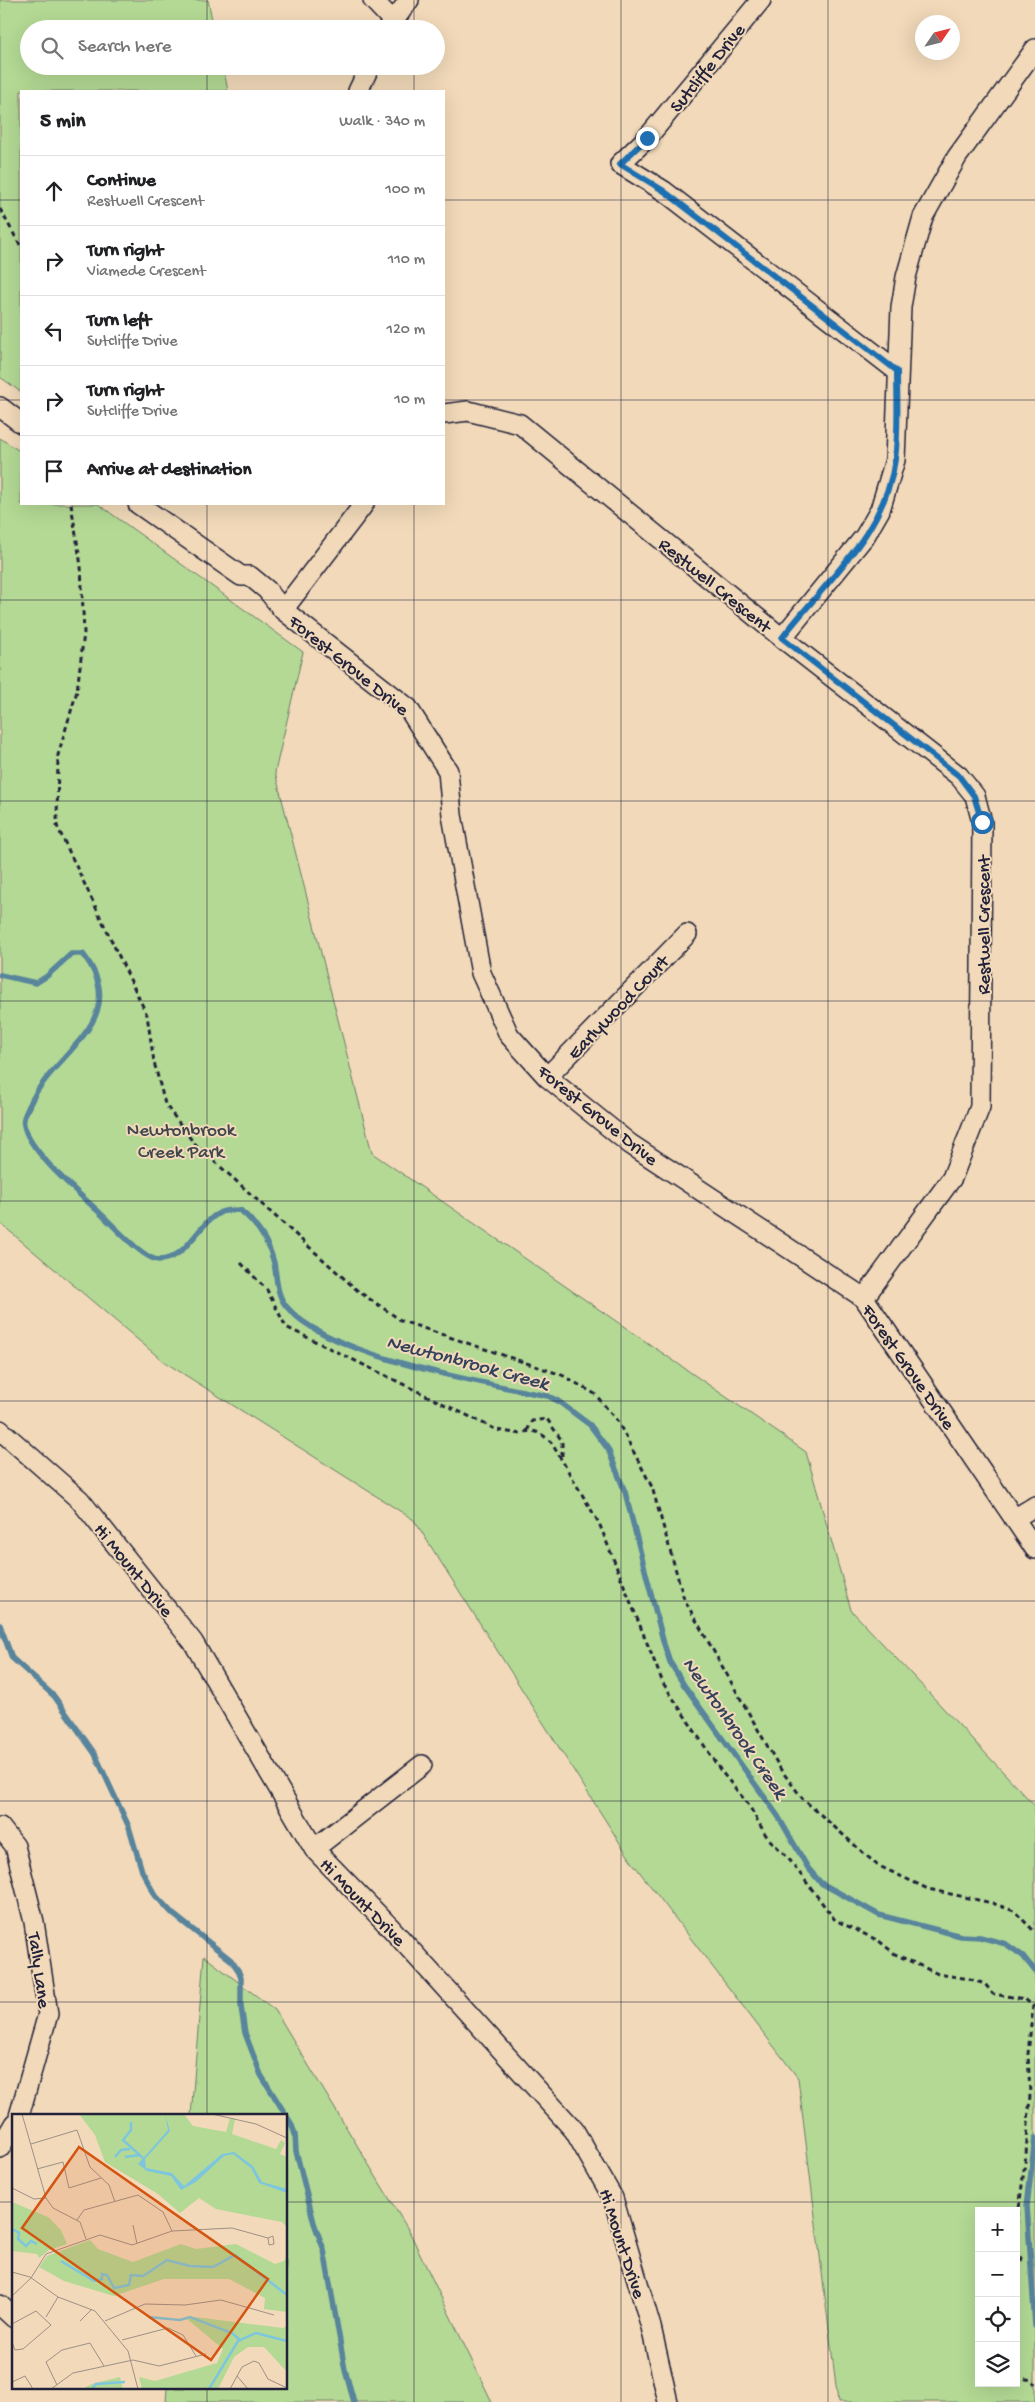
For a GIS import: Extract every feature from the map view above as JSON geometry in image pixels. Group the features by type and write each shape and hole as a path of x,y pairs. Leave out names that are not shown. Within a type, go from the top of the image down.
{"street":[{"path":"373,0 387,20"},
{"path":"394,20 409,0"},
{"name":"Sutcliffe Drive","path":"760,0 647,138 620,164 664,191 897,371"},
{"path":"782,638 865,536 880,510 895,460 898,426 897,371 901,307 906,277 923,217 956,157 1035,49"},
{"path":"358,90 366,75"},
{"path":"0,407 20,421"},
{"name":"Restwell Crescent","path":"445,414 468,411 520,424 782,638 959,776 974,796 982,822 980,1107 952,1178 864,1298"},
{"name":"Forest Grove Drive","path":"139,505 241,576 250,576 268,590 283,610 408,708 434,746 448,771 452,815 481,973 509,1035 548,1078 630,1144 864,1298 1035,1549"},
{"path":"283,610 363,505"},
{"name":"Earlywood Court","path":"548,1078 687,934"},
{"name":"Hi Mount Drive","path":"0,1430 80,1500 193,1642 314,1849 389,1926 574,2130 613,2198 650,2326 668,2402"},
{"path":"1014,1519 1035,1506"},
{"path":"314,1849 422,1765"},
{"name":"Tally Lane","path":"0,1827 14,1846 34,1922 48,2014 19,2114"},
{"path":"0,2148 12,2127"},
{"path":"0,2305 12,2316"}],"path":[{"path":"0,209 20,244"},
{"path":"71,505 82,566 84,633 77,691 58,755 57,826 147,1015 154,1062 165,1104 193,1142 358,1292 402,1321 562,1375 595,1394 618,1422 652,1488 684,1599 781,1770 803,1799 877,1865 928,1889 992,1903 1014,1911 1035,1932"},
{"path":"241,1263 267,1290 286,1327 497,1430 521,1434 527,1431 540,1432 551,1442 599,1523 663,1683 721,1771 748,1804 767,1836 789,1859 835,1920 879,1941 896,1954 938,1974 970,1979 985,1984 993,1994 1024,1999 1033,2006 1028,2054 1030,2094 1026,2155 1019,2207"},
{"path":"527,1431 532,1421 547,1419 562,1441 562,1458"},
{"path":"1020,2378 1032,2380 1035,2384"}],"green space":[{"path":"0,0 208,0 212,20 20,20 20,75 225,75 228,90 20,90 20,391 0,377"},
{"name":"Newtonbrook Creek Park","path":"0,438 20,451 20,505 99,505 303,652 275,772 372,1153 806,1452 851,1610 1035,1806 1035,2402 838,2402 798,2078 632,1862 414,1520 163,1361 0,1223"},
{"path":"204,1956 275,2010 409,2231 492,2402 166,2402 167,2390 288,2390 288,2114 191,2114"}],"waterway":[{"name":"Newtonbrook Creek","path":"0,975 36,983 47,976 71,954 83,954 96,977 100,998 95,1016 85,1034 41,1085 25,1114 24,1125 28,1136 56,1172 128,1241 145,1254 159,1260 178,1254 205,1224 221,1212 240,1210 256,1227 269,1248 283,1301 306,1324 335,1339 408,1365 548,1396 558,1401 590,1425 608,1449 625,1492 670,1662 684,1685 778,1816 808,1868 821,1883 879,1915 961,1936 980,1937 1006,1944 1023,1956 1035,1971"},
{"path":"0,1625 12,1658 54,1696 95,1754 129,1827 142,1871 155,1895 173,1914 231,1960 238,1970 241,1978 241,2007 245,2033 261,2075 285,2114"},
{"path":"288,2118 295,2134 296,2151 314,2223 324,2250 345,2370 354,2402"},
{"name":"Newtonbrook Creek","path":"1035,2138 1027,2206 1035,2326"}],"route":[{"path":"647,138 620,164 664,191 897,371 898,426 895,460 889,486 880,510 865,536 782,638 959,776 974,796 982,822"}]}
